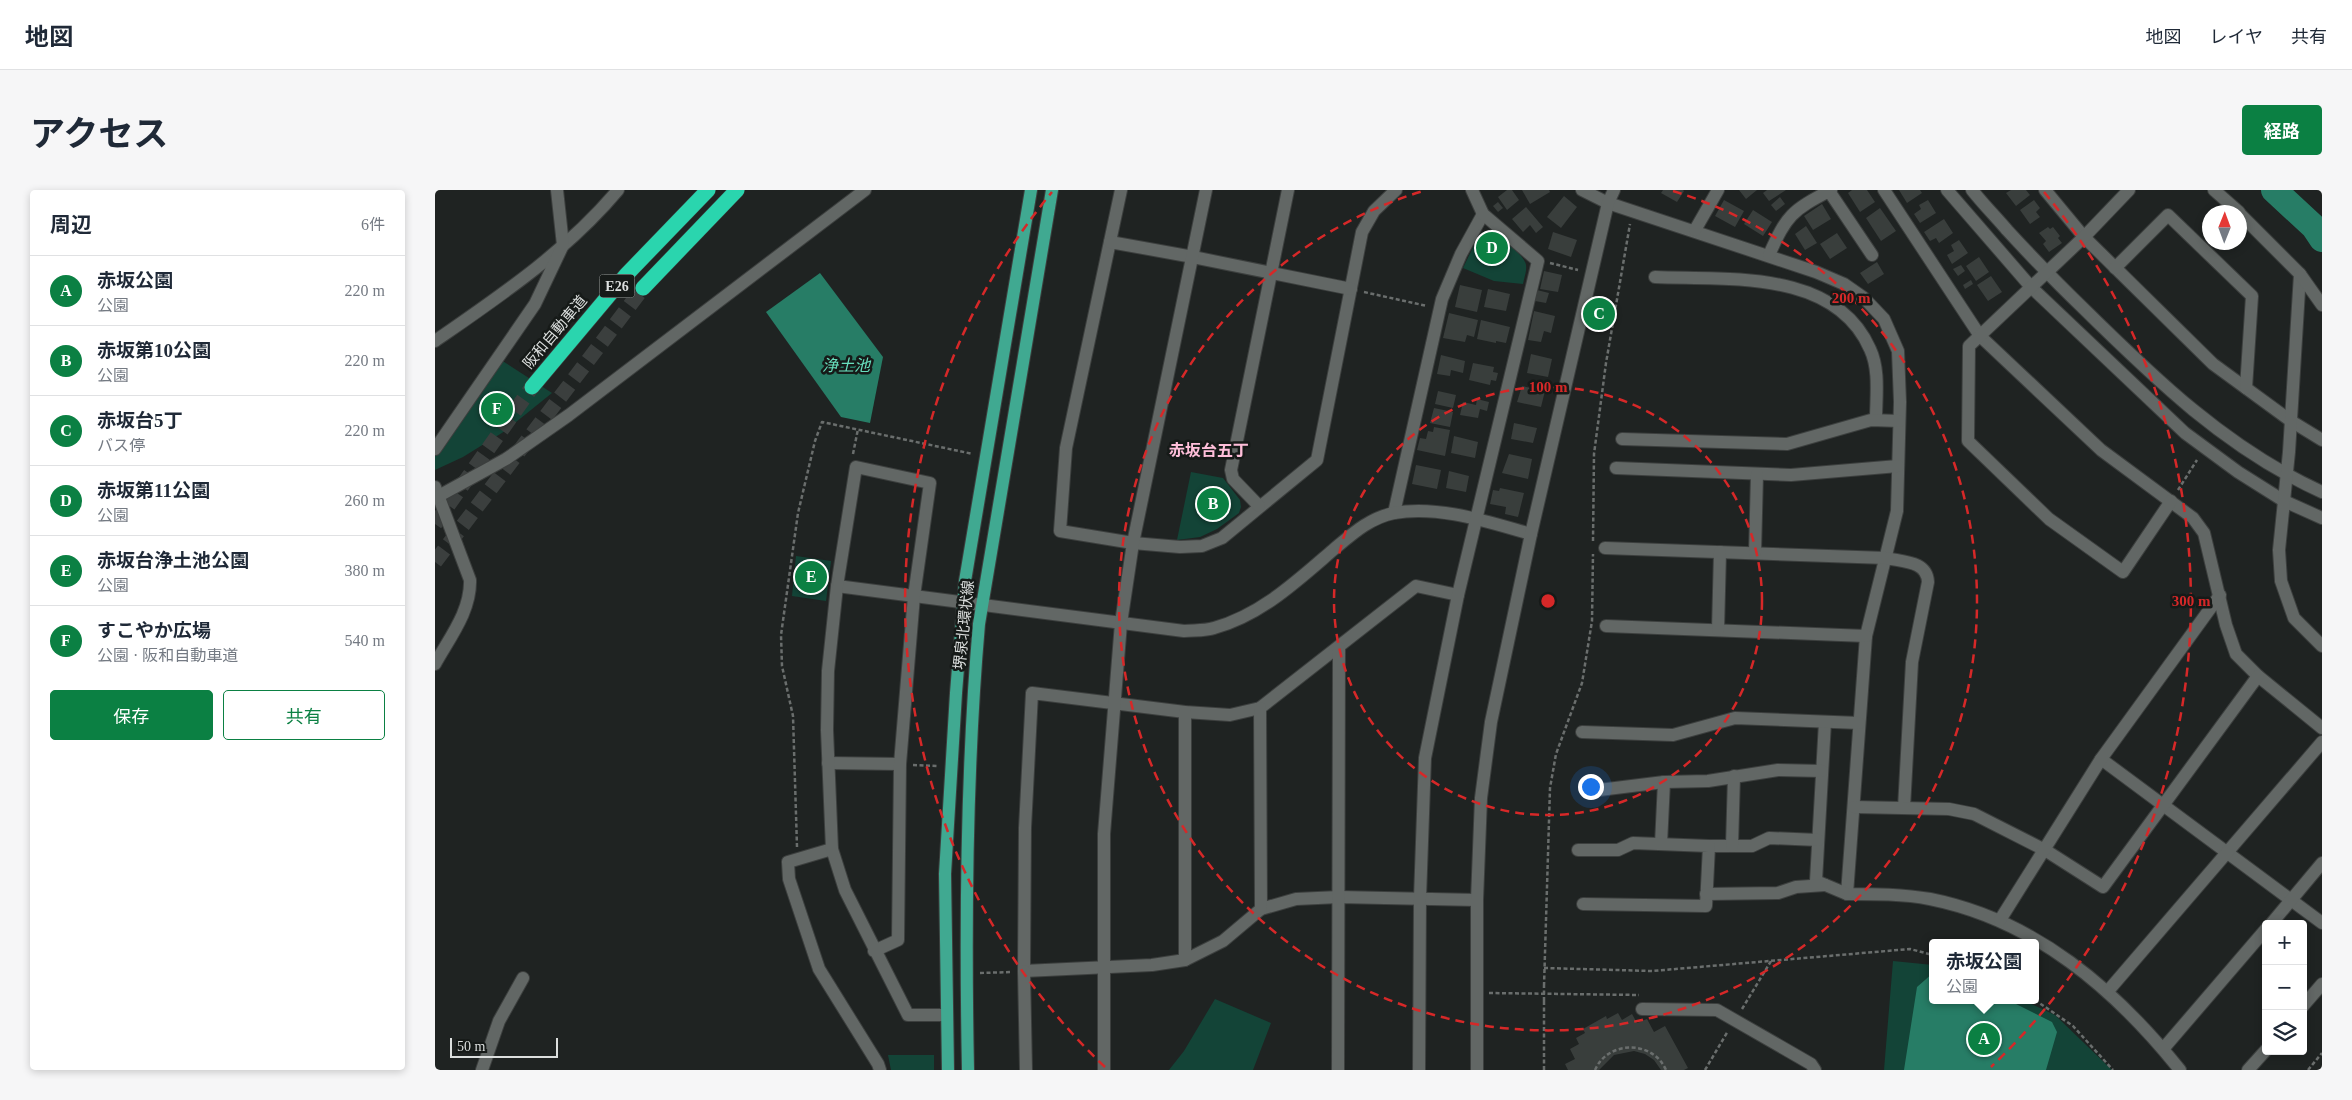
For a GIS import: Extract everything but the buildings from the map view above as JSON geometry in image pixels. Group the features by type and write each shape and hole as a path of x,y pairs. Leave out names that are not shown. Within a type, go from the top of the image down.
{"highway":[{"name":"阪和自動車道","path":"532,387 626,275 708,190"},
{"name":"E26","path":"643,288 737,190"}],"main road":[{"name":"堺泉北環状線","path":"948,1070 945,874 965,581 1031,190"},
{"name":"堺泉北環状線","path":"968,1070 966,874 973,694 981,605 1052,190"}],"street":[{"path":"435,449 535,304 563,245 557,190"},
{"path":"435,341 516,284 563,245 619,190"},
{"path":"1121,190 1066,448 1060,531 1133,543 1179,548 1202,546 1222,538 1317,460 1362,232 1374,211 1396,190"},
{"path":"1104,1070 1104,834 1121,623 1133,543 1206,190"},
{"path":"1259,506 1233,479 1231,470 1288,190"},
{"path":"1419,1070 1420,898 1425,758 1458,595 1538,261 1483,214 1473,190"},
{"path":"1582,190 1608,203 1769,255 1844,284 1864,298 1884,319 1898,351 1897,511 1865,636 1847,894"},
{"path":"1477,1070 1477,900 1481,798 1491,722 1531,534 1608,203 1614,190"},
{"path":"1695,230 1718,190"},
{"path":"1769,255 1783,223 1801,206 1830,190 1872,255"},
{"path":"1884,190 1980,336 2101,450 2193,518 2204,533 2226,625 2236,654 2258,676 2322,728"},
{"path":"1947,190 2031,287 2185,433 2238,472 2283,501 2322,518"},
{"path":"1972,190 2047,273 2154,378 2198,415 2247,452 2287,476 2322,492"},
{"path":"2045,190 2085,237 2213,364 2291,421 2322,440"},
{"path":"2129,190 2085,237 1969,346 1968,441 2049,519 2123,572 2171,501"},
{"path":"2214,190 2230,205"},
{"path":"435,664 465,612 470,594 470,580 465,565 436,494 506,459 569,415 862,191"},
{"path":"1394,513 1440,309 1461,254 1483,214"},
{"path":"2115,268 2168,215 2252,296 2246,388"},
{"path":"2247,221 2300,274 2322,305"},
{"path":"1110,242 1193,257 1351,290"},
{"path":"2300,274 2287,476 2279,550 2281,581 2294,618 2322,646"},
{"path":"1655,277 1764,282 1797,288 1830,303 1853,320 1871,349 1877,378 1876,420"},
{"path":"1621,439 1787,444 1876,420 1899,421"},
{"path":"1616,468 1791,475 1898,466"},
{"path":"874,951 898,940 900,764 914,596 930,483 855,467 837,586 828,671 828,763 833,849 845,890 874,951 908,1015 947,1015"},
{"path":"1755,553 1757,474"},
{"path":"837,586 1184,631 1212,629 1245,617 1281,594 1359,529 1379,517 1394,513 1422,510 1477,519 1531,534"},
{"path":"1599,550 1886,558 1923,567 1928,574 1928,582 1912,662 1904,808"},
{"path":"1718,630 1720,552"},
{"path":"1026,1070 1024,971 1025,828 1032,693 1185,712 1230,715 1260,708 1416,586 1458,595"},
{"path":"2000,920 2101,759 2220,595"},
{"path":"1607,626 1865,636"},
{"path":"1338,1070 1339,648"},
{"path":"1854,807 1949,810 1975,814 2045,850 2103,887 2258,676"},
{"path":"1260,708 1261,909"},
{"path":"1185,712 1185,960"},
{"path":"1582,732 1673,735 1735,718 1859,724"},
{"path":"1825,722 1816,881 1847,894 1895,894 1930,899 2000,920 2035,939"},
{"path":"2108,991 2322,742"},
{"path":"2101,759 2163,803 2290,901 2322,923"},
{"path":"828,763 900,764"},
{"path":"1591,791 1664,782 1708,781 1778,770 1822,771"},
{"path":"1732,846 1734,776"},
{"path":"1661,844 1664,782"},
{"path":"1578,850 1618,850 1633,843 1752,846 1769,838 1818,840"},
{"path":"1583,904 1706,906 1709,846"},
{"path":"833,849 793,860 789,879 819,969 880,1070"},
{"path":"2274,920 2322,863"},
{"path":"1706,894 1779,893 1796,888 1826,885"},
{"path":"1024,971 1152,965 1185,960 1223,942 1261,909 1296,899 1339,897 1477,900"},
{"path":"2163,1050 2262,935"},
{"path":"2039,941 2054,949 2108,991 2180,1070"},
{"path":"482,1070 499,1021 523,978"},
{"path":"2307,1001 2322,984"},
{"path":"1641,1009 1717,1010 1811,1064 1815,1070"},
{"path":"2248,1070 2262,1054"}],"path":[{"path":"1593,542 1594,454 1606,363 1634,210"},
{"path":"1538,261 1592,274"},
{"path":"1351,290 1440,309"},
{"path":"793,860 793,716 782,666 781,648 798,513 815,441 822,422 974,454"},
{"path":"855,467 852,459 858,429"},
{"path":"2171,501 2197,460"},
{"path":"1544,1070 1543,1001 1550,788 1556,754 1582,683 1592,621 1599,550"},
{"path":"900,764 937,766"},
{"path":"1544,968 1652,971 1910,949 1929,954"},
{"path":"976,973 1024,971"},
{"path":"1489,993 1643,995"},
{"path":"2039,1003 2073,1026 2113,1070"},
{"path":"1595,1070 1604,1057 1625,1047 1649,1051 1658,1058 1666,1070"},
{"path":"2308,1070 2322,1053"}],"shaded area":[{"path":"1485,231 1502,239 1521,255 1526,265 1523,284 1494,281 1463,268 1478,237"},
{"path":"498,358 552,393 505,431 463,457 435,470 435,449"},
{"path":"1191,472 1223,478 1240,500 1241,507 1239,513 1217,529 1200,537 1177,540"},
{"path":"796,556 831,561 826,601 792,596"},
{"path":"1893,961 1929,965 1929,1004 2032,1004 2055,1015 2112,1070 1884,1070"},
{"path":"1215,999 1271,1023 1253,1070 1169,1070 1184,1051"},
{"path":"888,1055 934,1055 934,1070 891,1070"}],"water":[{"name":"浄土池","path":"820,273 883,357 870,423 841,417 766,312"},
{"path":"1929,976 1929,1004 2016,1004 2052,1022 2057,1032 2046,1070 1904,1070 1917,987"}],"waterway":[{"path":"2274,190 2314,227 2322,239"}],"tunnel":[{"path":"435,562 643,288"},
{"path":"435,524 532,387"}],"place":[{"name":"赤坂第11公園","path":"1492,248"},
{"name":"赤坂台5丁","path":"1599,314"},
{"name":"すこやか広場","path":"497,409"},
{"name":"赤坂第10公園","path":"1213,504"},
{"name":"赤坂台浄土池公園","path":"811,577"},
{"name":"赤坂公園","path":"1984,1039"}],"district":[{"name":"赤坂台五丁","path":"1209,450"}]}
